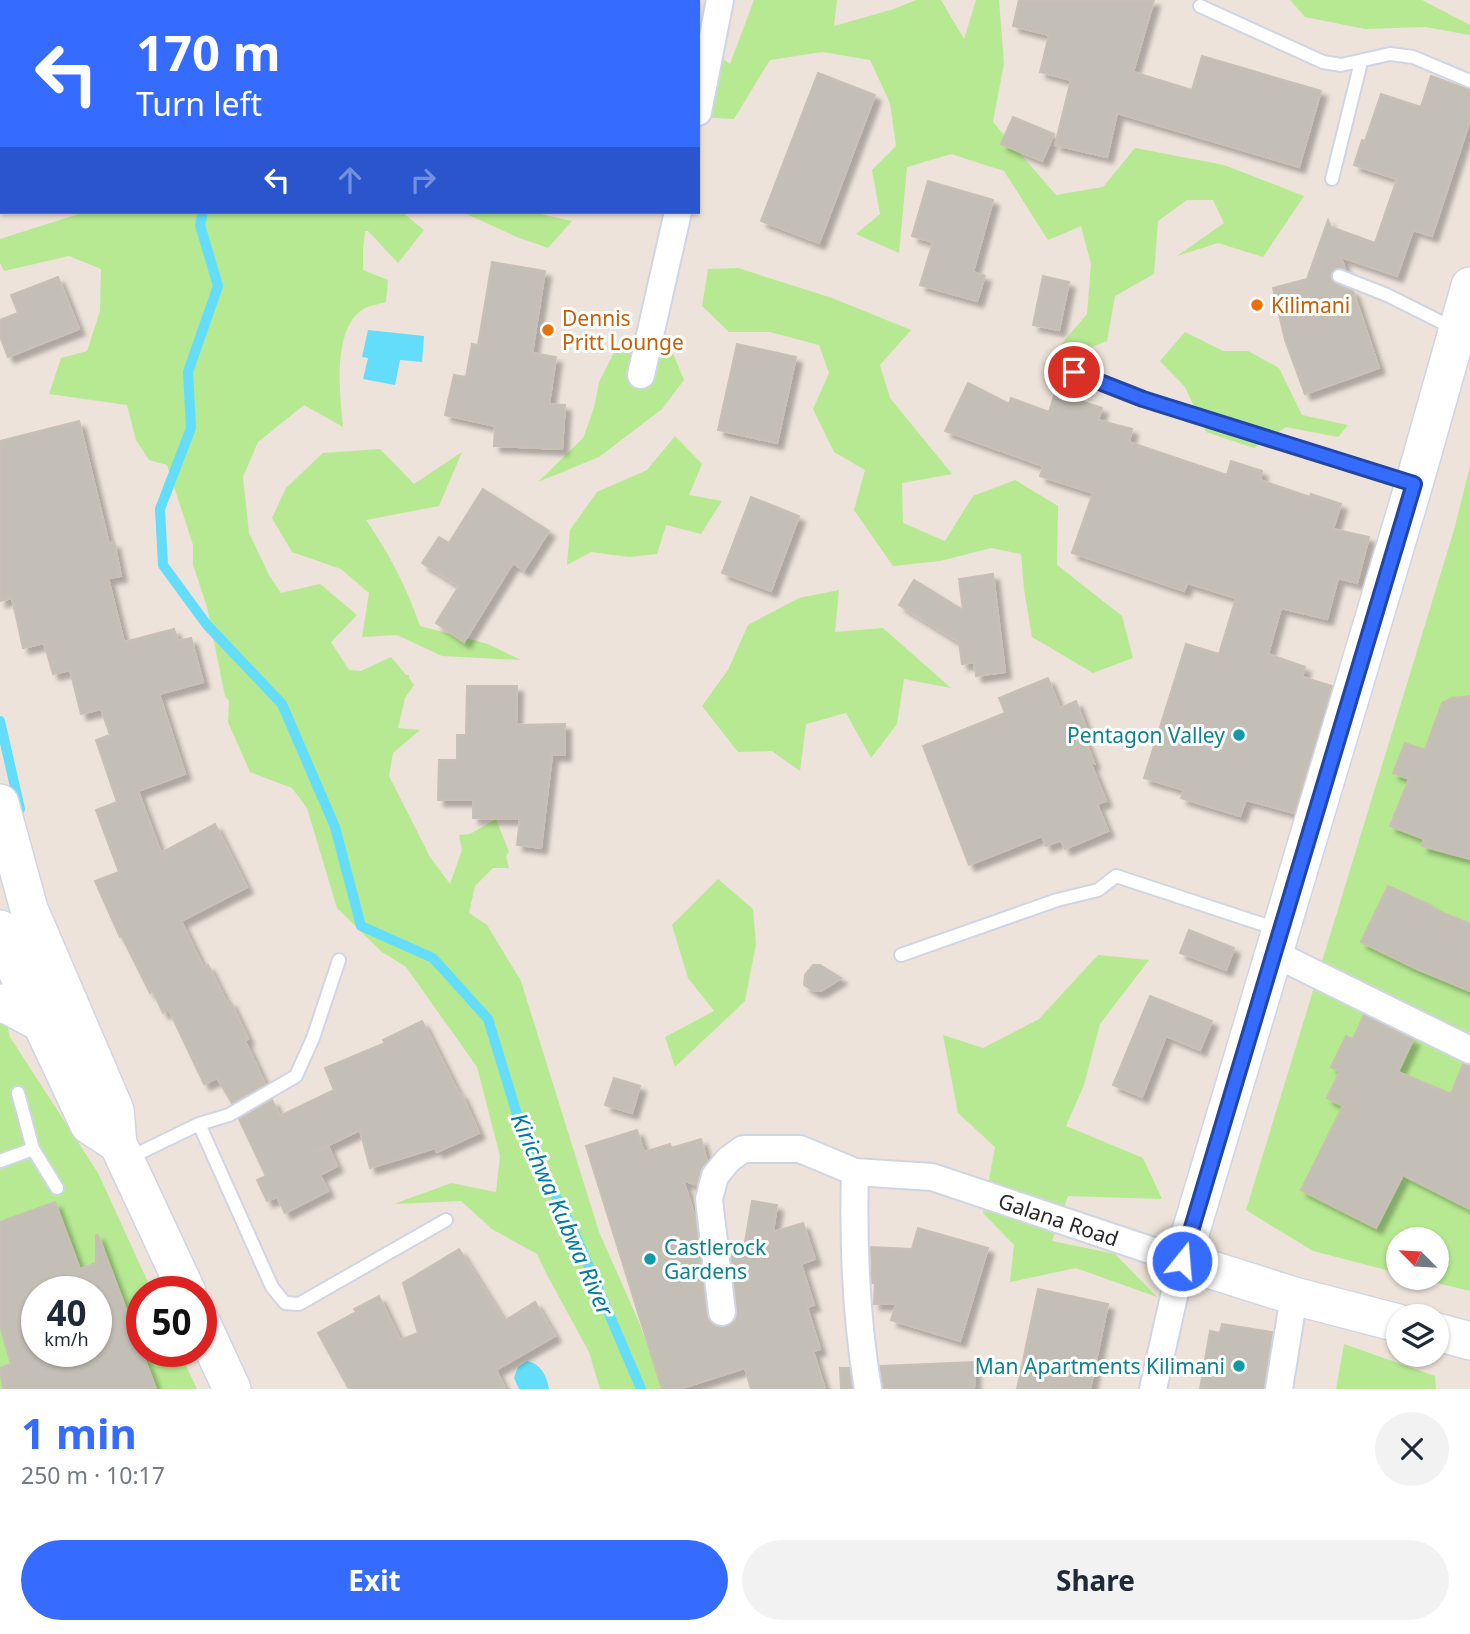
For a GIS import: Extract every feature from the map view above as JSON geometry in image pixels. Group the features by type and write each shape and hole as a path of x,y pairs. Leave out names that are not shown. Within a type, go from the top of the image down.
{"main road":[{"path":"1177,1259 1278,942 1470,286"},
{"path":"0,803 12,934 41,1023 89,1125 122,1152"},
{"path":"12,934 115,1110 122,1152 180,1276"},
{"path":"0,1003 41,1023"},
{"name":"Galana Road","path":"1177,1259 1294,1296 1386,1319"},
{"path":"1449,1335 1470,1341"},
{"path":"217,1357 232,1389"}],"street":[{"path":"700,102 720,0"},
{"path":"641,374 678,214"},
{"path":"1278,942 1470,1050"},
{"name":"Galana Road","path":"722,1312 709,1199 715,1175 727,1160 743,1149 800,1149 855,1172 932,1177 1177,1259"},
{"path":"855,1172 854,1245 863,1360 868,1389"},
{"path":"1153,1389 1177,1259"},
{"path":"1279,1389 1294,1296"}],"lane":[{"path":"1200,6 1323,62 1341,65 1390,54 1413,57 1470,81"},
{"path":"1332,179 1361,62"},
{"path":"1339,276 1387,295 1458,331"},
{"path":"1074,372 1143,399 1414,484"},
{"path":"901,955 1057,900 1098,890 1116,876 1278,942"},
{"path":"122,1152 229,1115 296,1076 313,1038 339,960"},
{"path":"18,1093 33,1149 57,1188"},
{"path":"200,1124 272,1287 285,1303 299,1304 446,1220"},
{"path":"0,1161 33,1149"}],"green space":[{"path":"754,0 837,0 834,26 916,0 941,0 964,39 976,0 999,0 1004,63 993,122 1056,195 1103,187 1135,148 1224,165 1304,196 1263,257 1218,243 1177,256 1224,223 1213,200 1187,200 1158,221 1154,274 1115,296 1107,341 1043,366 1087,314 1091,264 1081,226 1048,240 1004,171 951,154 907,167 899,253 856,234 880,214 872,170 896,146 890,103 870,60 822,52 770,60 734,119 700,117 700,43 730,64"},
{"path":"1290,0 1422,0 1470,25 1470,35 1425,27 1365,29 1305,17"},
{"path":"79,214 404,214 424,230 398,263 365,231 363,270 388,280 386,302 365,308 354,317 347,330 340,363 343,427 304,405 258,442 243,477 249,533 269,575 281,593 320,584 357,615 331,642 349,670 361,671 391,657 406,675 409,675 414,685 405,698 398,728 420,730 393,753 389,776 430,857 450,884 462,850 459,835 470,834 496,819 509,852 506,856 509,868 493,868 475,886 469,913 487,925 521,981 599,1232 638,1320 660,1379 667,1389 600,1389 589,1352 537,1254 492,1229 461,1201 394,1204 451,1183 496,1192 500,1156 477,1067 406,967 382,952 337,908 307,808 292,788 250,772 228,722 229,701 225,696 207,607 193,565 193,545 167,465 149,460 136,440 127,405 49,394 61,358 87,351 100,311 101,269 69,256 4,271 0,263 0,239"},
{"path":"466,214 540,214 572,221 548,248"},
{"path":"738,268 832,298 911,330 880,365 890,398 952,474 902,483 903,523 945,541 973,496 1015,480 1058,506 1057,565 1122,616 1133,658 1093,673 1032,637 1021,554 991,548 940,561 893,566 854,510 865,470 834,452 813,409 829,373 819,345 770,332 729,332 702,306 708,269"},
{"path":"1185,332 1223,351 1248,351 1279,368 1302,415 1348,425 1338,437 1286,427 1254,448 1206,432 1185,387 1160,361"},
{"path":"618,345 670,346 684,380 662,409 599,457 538,482 583,438 594,408 599,382"},
{"path":"675,436 702,464 689,495 722,501 701,534 666,525 657,554 629,557 591,552 567,565 570,530 597,492 647,470"},
{"path":"380,449 414,484 462,452 439,506 366,520 397,571 420,626 488,644 521,660 442,656 397,635 362,637 369,593 341,569 292,552 272,518 286,488 323,453"},
{"path":"1470,466 1470,1291 1449,1286 1449,1227 1386,1227 1386,1270 1313,1251 1246,1210 1454,530"},
{"path":"839,590 835,632 883,628 951,688 904,679 897,724 871,758 846,713 806,724 800,771 772,751 738,752 702,706 728,670 748,625 799,598"},
{"path":"718,879 753,909 756,944 745,1001 675,1067 665,1037 714,1011 688,978 672,925"},
{"path":"1098,955 1149,960 1100,1024 1084,1085 1066,1126 1143,1158 1162,1199 1068,1196 1052,1241 1115,1254 1157,1297 1076,1268 1010,1282 1014,1245 983,1213 995,1147 958,1113 943,1035 983,1048 1039,1019"},
{"path":"0,999 10,1037 98,1173 145,1276 126,1276 126,1367 187,1367 197,1389 0,1389"},
{"path":"1344,1344 1386,1359 1386,1367 1409,1367 1435,1376 1436,1389 1336,1389"}],"water":[{"path":"368,330 424,336 422,362 400,360 395,385 363,379 368,358 362,357"},
{"path":"527,1361 542,1371 549,1389 519,1389 514,1378 518,1367"}],"building":[{"path":"1019,0 1154,0 1133,72 1192,90 1202,56 1321,91 1299,167 1117,113 1107,157 1055,145 1071,80 1040,72 1049,35 1013,26"},
{"path":"818,73 875,95 819,243 761,221"},
{"path":"1431,76 1470,90 1470,120 1432,236 1413,230 1397,276 1341,257 1345,269 1334,269 1331,278 1335,284 1353,291 1379,368 1305,394 1285,340 1273,288 1307,279 1328,220 1331,227 1375,243 1397,179 1354,165 1362,140 1365,141 1381,94 1421,107"},
{"path":"1013,117 1054,134 1042,161 1001,144"},
{"path":"928,181 993,200 973,272 985,276 977,301 920,285 933,242 912,236"},
{"path":"492,262 545,271 532,353 556,357 549,404 565,405 562,449 494,446 495,426 445,415 454,375 466,377 472,344 478,345"},
{"path":"1043,276 1069,282 1059,330 1033,325"},
{"path":"58,277 79,329 8,357 0,336 0,320 18,313 11,295"},
{"path":"737,344 796,357 777,443 718,430"},
{"path":"968,383 1009,404 1011,398 1049,412 1055,393 1102,408 1098,420 1132,429 1129,442 1227,475 1231,461 1262,471 1260,480 1341,504 1333,529 1369,537 1357,583 1338,578 1327,619 1281,608 1268,654 1305,667 1302,677 1332,686 1294,813 1246,800 1240,816 1181,798 1184,790 1144,778 1186,644 1219,654 1236,598 1187,583 1184,591 1072,553 1093,493 1040,476 1043,466 945,431"},
{"path":"79,421 109,544 114,542 121,576 108,578 124,642 174,629 178,641 191,638 203,682 159,694 185,774 138,791 161,853 215,824 247,887 181,921 203,967 208,965 227,1003 230,1001 265,1084 232,1103 217,1078 204,1084 169,1010 163,1013 153,991 150,993 120,937 95,881 119,872 96,810 117,802 96,740 110,735 101,709 81,714 70,670 53,674 44,643 23,648 12,598 0,601 0,441"},
{"path":"483,489 549,531 524,570 513,563 464,642 436,623 459,586 422,563 439,537 449,543"},
{"path":"751,497 799,516 771,591 722,573"},
{"path":"993,574 1005,672 976,676 974,662 962,664 959,642 899,605 914,580 963,610 959,579"},
{"name":"Pentagon Valley","path":"1048,678 1060,708 1076,701 1088,733 1083,735 1094,763 1090,762 1106,801 1097,804 1108,831 1065,849 1061,840 1046,846 1042,836 969,865 923,746 1005,713 999,698"},
{"path":"467,686 517,686 516,725 565,724 565,755 552,755 541,848 517,845 520,819 473,818 473,800 438,800 439,760 457,760 457,735 466,735"},
{"path":"1470,696 1470,859 1422,846 1424,839 1390,826 1409,779 1393,773 1405,743 1425,750 1442,703 1452,698"},
{"path":"1388,886 1470,924 1470,991 1361,942"},
{"path":"1189,930 1234,948 1226,970 1180,953"},
{"path":"813,965 820,965 841,978 821,991 814,991 804,985 805,975"},
{"path":"1150,996 1212,1021 1200,1050 1166,1036 1142,1097 1113,1085"},
{"path":"1364,1015 1413,1040 1398,1072 1451,1094 1463,1064 1470,1066 1470,1209 1403,1175 1376,1228 1301,1190 1343,1106 1327,1098 1340,1071 1331,1067 1346,1036 1353,1039"},
{"path":"422,1021 459,1094 461,1093 479,1133 437,1152 435,1148 370,1168 360,1130 310,1154 328,1146 337,1166 320,1175 328,1191 285,1213 277,1197 267,1201 257,1180 266,1176 239,1119 272,1100 280,1116 334,1090 325,1068 385,1043 383,1040"},
{"path":"614,1078 640,1086 632,1113 605,1105"},
{"path":"637,1130 644,1152 670,1144 671,1148 701,1139 707,1161 696,1185 683,1180 696,1220 706,1314 715,1326 724,1327 737,1318 730,1247 745,1242 752,1201 777,1205 773,1232 803,1223 815,1259 801,1264 814,1305 807,1307 820,1349 813,1351 825,1389 751,1389 745,1368 679,1389 662,1389 586,1146"},
{"path":"55,1202 80,1269 96,1263 98,1235 126,1309 126,1367 148,1367 156,1389 3,1389 0,1368 11,1364 0,1325 0,1222"},
{"path":"918,1228 988,1248 960,1341 891,1320 896,1304 874,1304 875,1283 872,1283 871,1247 912,1249"},
{"path":"459,1249 504,1321 535,1302 555,1336 496,1370 505,1389 349,1389 318,1333 379,1296 400,1340 418,1333 403,1283"},
{"path":"1038,1289 1108,1304 1090,1389 1017,1389"},
{"name":"Man Apartments Kilimani","path":"1222,1324 1272,1332 1264,1389 1200,1389 1210,1331 1220,1333"},
{"path":"975,1362 974,1389 883,1389 880,1366"},
{"path":"840,1368 849,1368 852,1389 841,1389"}],"waterway":[{"name":"Kirichwa Kubwa River","path":"203,214 200,225 218,286 188,372 191,428 160,509 163,565 207,625 282,704 335,827 361,926 433,958 488,1019 523,1134 572,1227 641,1389"},
{"path":"0,721 20,809"}],"place":[{"name":"Kilimani","path":"1257,305"},
{"name":"Dennis Pritt Lounge","path":"548,330"},
{"name":"Pentagon Valley","path":"1239,735"},
{"name":"Castlerock Gardens","path":"650,1259"},
{"name":"Man Apartments Kilimani","path":"1239,1366"}],"route":[{"path":"1074,372 1143,399 1414,484 1182,1261"}]}
